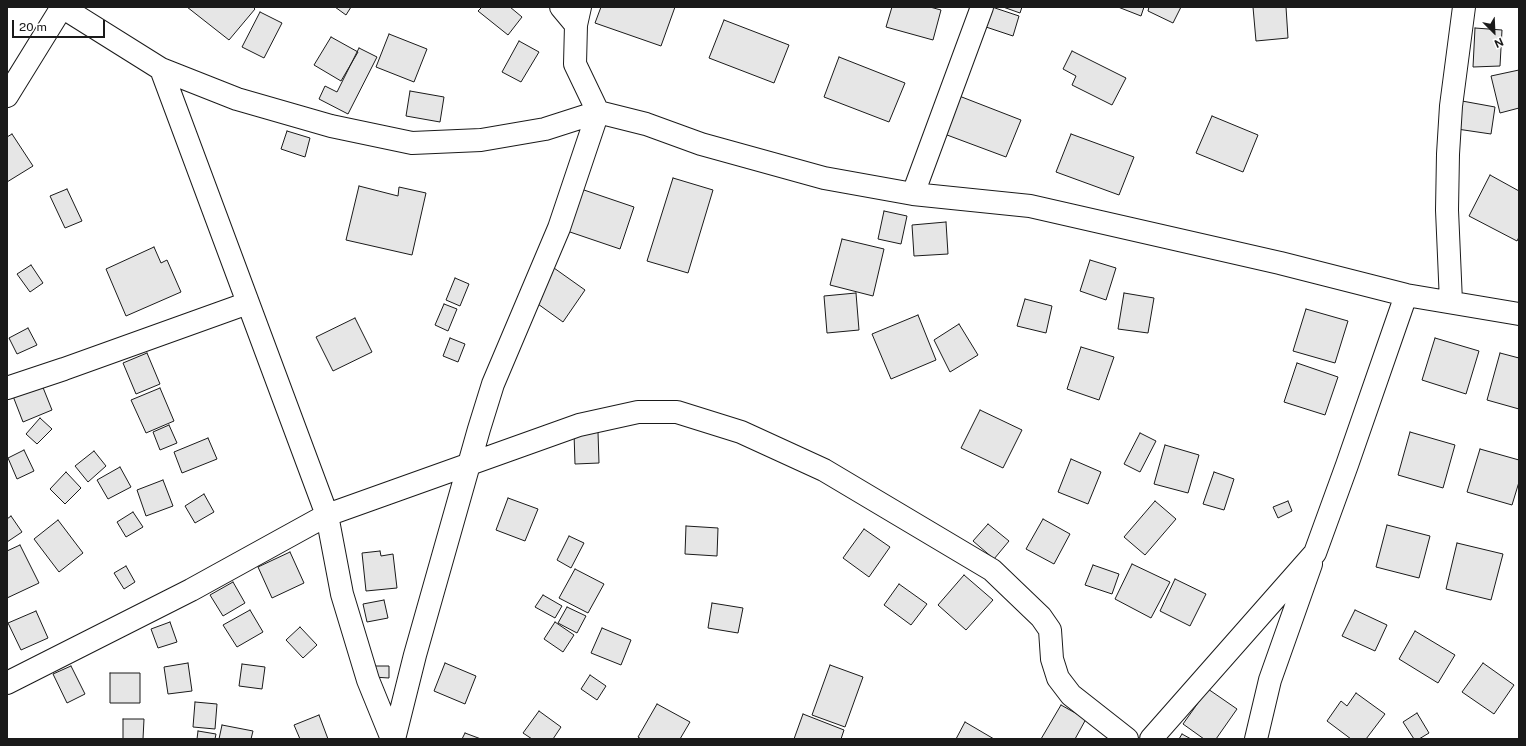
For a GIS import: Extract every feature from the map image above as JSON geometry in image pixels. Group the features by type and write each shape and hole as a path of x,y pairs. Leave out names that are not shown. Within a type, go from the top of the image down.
{"street":[{"path":"7,96 62,7 161,69 237,99 330,126 412,143 481,140 545,129 598,112 646,124 701,144 824,178 913,194 1030,206 1280,263 1406,295 1519,314"},
{"path":"393,739 469,463 493,384 559,228 598,112 576,64 578,16 561,7"},
{"path":"913,194 982,7"},
{"path":"1451,302 1447,210 1448,154 1451,106 1464,7"},
{"path":"161,69 327,515 342,594 368,680 393,739"},
{"path":"1256,739 1270,680 1406,295"},
{"path":"7,388 248,303"},
{"path":"7,683 191,590 327,515 469,463 579,425 638,412 677,412 741,432 824,470 992,570 1041,617 1050,630 1052,659 1058,678 1071,695 1127,739"},
{"path":"1151,739 1315,553"}],"building":[{"path":"187,7 253,7 255,9 229,40"},
{"path":"335,7 351,7 346,15"},
{"path":"482,7 510,7 522,17 508,35 478,11"},
{"path":"601,7 675,7 661,46 595,23"},
{"path":"892,7 930,7 941,10 933,40 886,27"},
{"path":"992,7 1019,16 1013,36 977,24"},
{"path":"1003,7 1022,7 1020,13"},
{"path":"1118,7 1144,7 1141,16"},
{"path":"1149,7 1181,7 1173,23 1148,11"},
{"path":"1253,7 1286,7 1288,38 1256,41"},
{"path":"260,12 282,23 264,58 242,47"},
{"path":"724,20 789,45 774,83 709,58"},
{"path":"1475,28 1502,30 1500,66 1473,67"},
{"path":"389,34 427,49 414,82 376,67"},
{"path":"331,37 358,52 341,81 314,65"},
{"path":"519,41 539,52 521,82 502,72"},
{"path":"359,48 377,57 348,114 319,99 325,86 337,92"},
{"path":"1072,51 1126,78 1112,105 1072,85 1076,76 1063,69"},
{"path":"839,57 905,83 889,122 824,97"},
{"path":"1519,70 1519,108 1500,113 1491,76"},
{"path":"410,91 444,97 440,122 406,116"},
{"path":"954,94 1021,120 1006,157 939,132"},
{"path":"1462,101 1495,107 1491,134 1457,129"},
{"path":"1212,116 1258,135 1243,172 1196,153"},
{"path":"287,131 310,138 305,157 281,149"},
{"path":"12,134 33,166 7,182 7,137"},
{"path":"1071,134 1134,157 1119,195 1056,172"},
{"path":"1490,175 1519,191 1519,237 1517,241 1469,216"},
{"path":"673,178 713,190 688,273 647,261"},
{"path":"359,186 398,196 399,187 426,193 412,255 346,240"},
{"path":"67,189 82,221 65,228 50,196"},
{"path":"581,189 634,207 620,249 567,231"},
{"path":"884,211 907,216 901,244 878,239"},
{"path":"946,222 948,254 914,256 912,225"},
{"path":"842,239 884,249 873,296 830,285"},
{"path":"154,247 161,263 167,260 181,292 126,316 106,269"},
{"path":"1090,260 1116,268 1106,300 1080,291"},
{"path":"31,265 43,283 30,292 17,274"},
{"path":"554,268 585,290 563,322 531,299"},
{"path":"455,278 469,284 460,306 446,300"},
{"path":"856,293 859,330 827,333 824,296"},
{"path":"1124,293 1154,298 1148,333 1118,329"},
{"path":"1025,299 1052,306 1046,333 1017,326"},
{"path":"444,304 457,309 448,331 435,325"},
{"path":"1306,309 1348,321 1335,363 1293,351"},
{"path":"918,315 936,360 891,379 872,334"},
{"path":"355,318 372,352 333,371 316,337"},
{"path":"959,324 978,355 950,372 934,340"},
{"path":"28,328 37,345 17,354 9,338"},
{"path":"450,338 465,344 458,362 443,356"},
{"path":"1435,338 1479,351 1466,394 1422,380"},
{"path":"1081,347 1114,357 1099,400 1067,389"},
{"path":"147,353 160,384 136,394 123,363"},
{"path":"1500,353 1519,358 1519,409 1487,400"},
{"path":"1297,363 1338,377 1325,415 1284,402"},
{"path":"40,380 52,410 23,422 11,391"},
{"path":"160,388 174,421 146,433 131,400"},
{"path":"980,410 1022,430 1003,468 961,448"},
{"path":"40,418 52,429 37,444 26,434"},
{"path":"169,425 177,443 160,450 153,432"},
{"path":"598,432 599,463 575,464 574,433"},
{"path":"1410,432 1455,445 1443,488 1398,475"},
{"path":"1140,433 1156,441 1140,472 1124,464"},
{"path":"208,438 217,459 182,473 174,452"},
{"path":"1165,445 1199,455 1188,493 1154,484"},
{"path":"1480,449 1519,460 1519,482 1512,505 1467,492"},
{"path":"24,450 34,471 17,479 8,458"},
{"path":"94,451 106,466 88,482 75,466"},
{"path":"1071,459 1101,472 1088,504 1058,492"},
{"path":"120,467 131,487 108,499 97,480"},
{"path":"66,472 81,488 65,504 50,489"},
{"path":"1214,472 1234,479 1224,510 1203,504"},
{"path":"163,480 173,506 146,516 137,490"},
{"path":"204,494 214,512 195,523 185,506"},
{"path":"508,498 538,509 525,541 496,530"},
{"path":"1155,501 1176,519 1145,555 1124,537"},
{"path":"1288,501 1292,511 1278,518 1273,507"},
{"path":"133,512 143,527 126,537 117,522"},
{"path":"11,516 22,532 7,542 7,519"},
{"path":"1043,519 1070,534 1054,564 1026,549"},
{"path":"58,520 83,553 59,572 34,539"},
{"path":"988,524 1009,541 994,559 973,541"},
{"path":"1387,525 1430,536 1419,578 1376,567"},
{"path":"686,526 718,528 717,556 685,554"},
{"path":"864,529 890,547 869,577 843,558"},
{"path":"569,536 584,543 571,568 557,560"},
{"path":"1457,543 1503,554 1491,600 1446,589"},
{"path":"20,545 39,583 7,598 7,551"},
{"path":"380,551 381,556 393,554 397,588 366,591 362,553"},
{"path":"290,552 304,583 272,598 258,567"},
{"path":"1132,564 1170,582 1151,618 1115,599"},
{"path":"1093,565 1119,574 1112,594 1085,585"},
{"path":"126,566 135,582 124,589 114,573"},
{"path":"575,569 604,584 588,613 559,598"},
{"path":"964,575 993,600 966,630 938,605"},
{"path":"1175,579 1206,594 1190,626 1160,611"},
{"path":"233,582 245,603 223,616 210,595"},
{"path":"899,584 927,604 911,625 884,605"},
{"path":"543,595 562,606 555,618 535,607"},
{"path":"384,600 388,618 367,622 363,604"},
{"path":"712,603 743,608 738,633 708,628"},
{"path":"567,607 586,616 577,633 558,623"},
{"path":"250,610 263,632 237,647 223,625"},
{"path":"1355,610 1387,625 1375,651 1342,636"},
{"path":"36,611 48,638 21,650 8,623"},
{"path":"170,622 177,642 158,648 151,629"},
{"path":"555,622 574,635 563,652 544,639"},
{"path":"300,627 317,645 303,658 286,640"},
{"path":"602,628 631,640 621,665 591,653"},
{"path":"1415,631 1455,655 1438,683 1399,659"},
{"path":"188,663 192,691 168,694 164,667"},
{"path":"445,663 476,676 465,704 434,691"},
{"path":"1483,663 1514,685 1494,714 1462,692"},
{"path":"242,664 265,667 262,689 239,686"},
{"path":"830,665 863,677 845,727 812,715"},
{"path":"71,666 85,694 67,703 53,674"},
{"path":"374,666 389,666 389,678 373,677"},
{"path":"110,673 140,673 140,703 110,703"},
{"path":"590,675 606,686 597,700 581,689"},
{"path":"1208,689 1237,709 1216,739 1204,739 1183,724"},
{"path":"1356,693 1385,714 1366,739 1351,739 1327,721 1341,701 1347,706"},
{"path":"195,702 217,704 215,729 193,727"},
{"path":"657,704 690,722 680,739 641,739 638,737"},
{"path":"1061,705 1086,719 1075,739 1041,739"},
{"path":"539,711 561,727 553,739 532,739 523,733"},
{"path":"1417,713 1429,733 1419,739 1414,739 1403,722"},
{"path":"803,714 844,730 841,739 794,739"},
{"path":"319,715 328,739 300,739 294,725"},
{"path":"123,719 144,719 143,739 123,739"},
{"path":"965,722 994,739 956,739"},
{"path":"222,725 253,731 251,739 219,739"},
{"path":"198,731 216,734 215,739 197,739"},
{"path":"465,733 481,739 462,739"},
{"path":"1182,734 1191,739 1179,739"}]}
